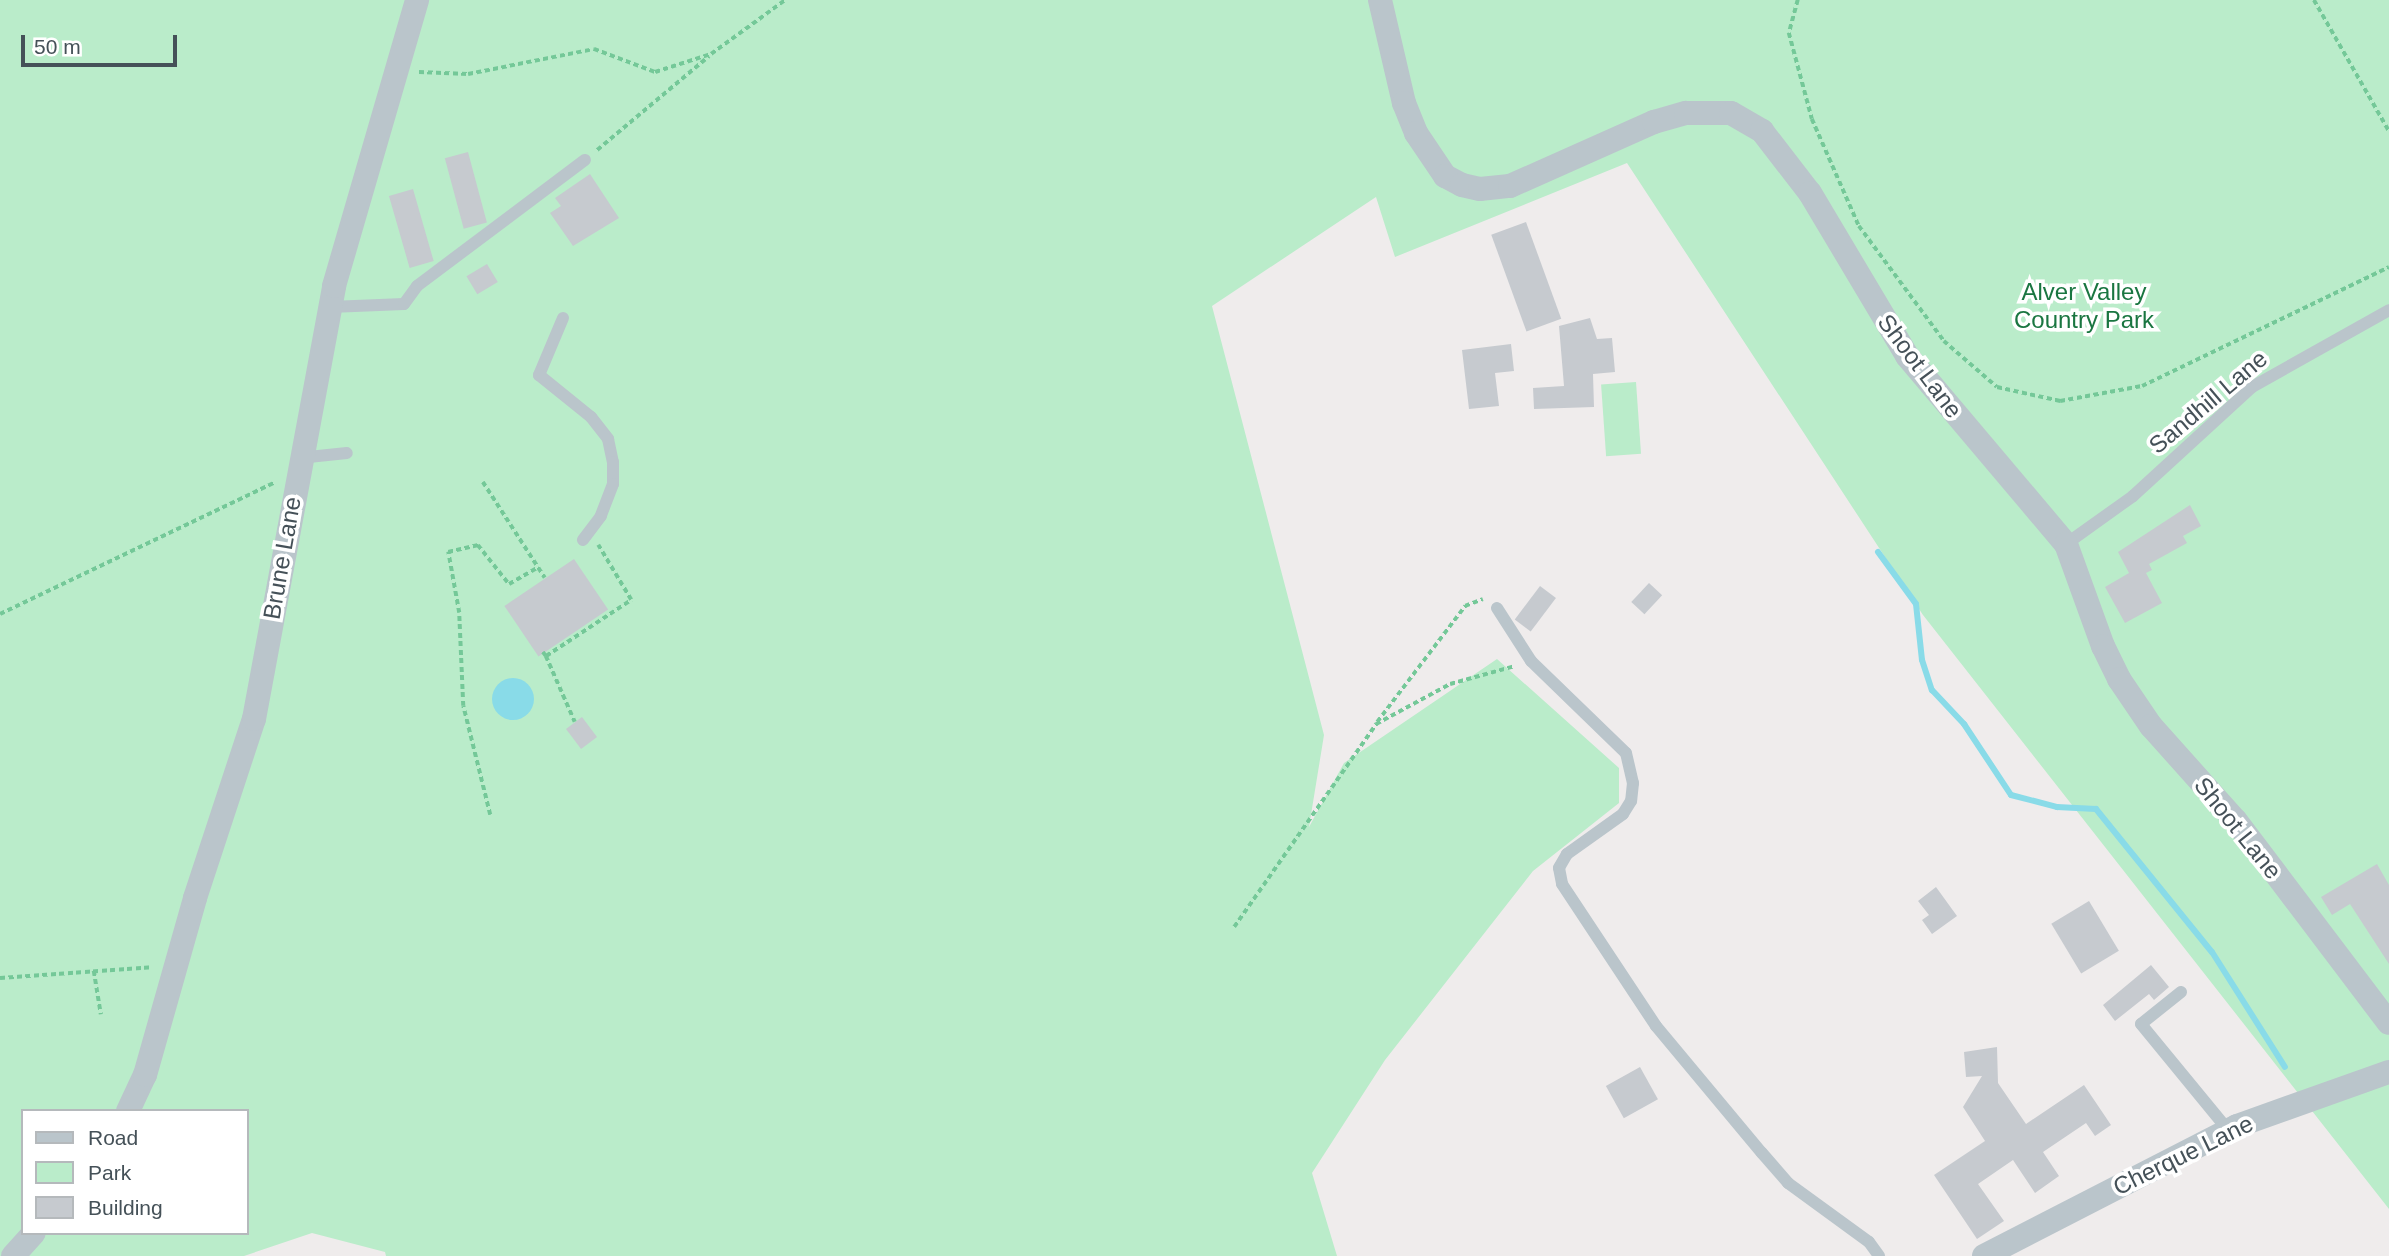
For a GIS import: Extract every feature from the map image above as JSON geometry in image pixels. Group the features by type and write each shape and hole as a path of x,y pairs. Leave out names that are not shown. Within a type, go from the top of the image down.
{"street":[{"name":"Brune Lane","path":"129,1109 145,1075 176,965 254,719 298,466 330,307 416,0"},
{"name":"Shoot Lane","path":"1380,0 1404,103 1416,133 1445,176 1462,185 1480,189 1510,186 1654,122 1709,110 1748,120 1776,147 1810,193 1907,356 2066,544 2119,679 2151,726 2236,821 2389,1023"},
{"name":"Cherque Lane","path":"1984,1256 2228,1130 2389,1072"},
{"path":"13,1256 32,1235"}],"lane":[{"path":"330,307 404,304 417,286 585,160"},
{"name":"Sandhill Lane","path":"2066,544 2133,496 2252,387 2389,310"},
{"path":"563,318 539,375 592,417 608,439 613,463 612,484 601,516 586,535"},
{"path":"298,466 347,453"},
{"path":"1497,608 1534,665 1626,753 1633,783 1631,801 1623,814 1567,854 1559,868 1562,884 1656,1026 1762,1153 1788,1183 1869,1242 1879,1256"},
{"path":"2181,992 2141,1024 2228,1130"}],"path":[{"path":"585,160 710,54 785,0"},
{"path":"1798,0 1789,33 1812,119 1859,226 1944,341 1997,387 2060,401 2142,386 2389,267"},
{"path":"2314,0 2389,131"},
{"path":"396,71 468,74 594,49 655,72 710,54"},
{"path":"0,614 298,466"},
{"path":"483,482 545,578"},
{"path":"575,722 545,654 631,600 586,535"},
{"path":"490,815 463,706 459,613 448,552 478,545 509,584 538,566"},
{"path":"1234,927 1376,724 1465,606 1481,597 1497,608"},
{"path":"1376,724 1450,684 1534,665"},
{"path":"0,978 176,965"},
{"path":"93,971 101,1014"}],"green space":[{"name":"Alver Valley Country Park","path":"0,0 2389,0 2389,1209 1923,615 1627,163 1395,257 1376,197 1212,306 1324,735 1309,827 1344,763 1497,659 1619,768 1619,803 1533,871 1385,1060 1312,1173 1337,1256 386,1256 385,1252 312,1233 244,1256 0,1256"},
{"path":"1636,382 1641,454 1606,456 1601,384"}],"water":[{"path":"513,678 528,684 534,699 528,714 513,720 498,714 492,699 498,684"}],"building":[{"path":"468,152 487,223 464,229 445,158"},
{"path":"590,174 619,218 573,246 550,213 561,206 555,198"},
{"path":"413,189 434,261 410,268 389,196"},
{"path":"1526,222 1561,319 1526,331 1491,235"},
{"path":"487,264 498,282 477,294 466,276"},
{"path":"1590,318 1597,339 1612,338 1615,372 1593,374 1594,407 1534,409 1533,388 1564,386 1559,326"},
{"path":"1511,344 1514,371 1495,373 1499,406 1469,409 1462,350"},
{"path":"2190,505 2201,526 2183,536 2187,543 2149,564 2152,570 2146,573 2162,603 2125,623 2105,587 2129,573 2118,552"},
{"path":"574,559 608,610 538,657 504,606"},
{"path":"1649,583 1662,595 1644,614 1631,602"},
{"path":"1540,586 1556,598 1531,632 1515,620"},
{"path":"582,717 597,737 581,749 566,729"},
{"path":"2377,864 2389,885 2389,964 2350,904 2332,915 2321,897"},
{"path":"1936,887 1957,916 1932,934 1922,920 1929,915 1918,901"},
{"path":"2089,901 2119,951 2081,973 2051,924"},
{"path":"2151,965 2169,987 2154,1000 2149,994 2115,1021 2103,1005"},
{"path":"1997,1047 1998,1083 2026,1124 2084,1085 2111,1125 2095,1136 2086,1123 2043,1152 2059,1176 2035,1193 2013,1160 1978,1184 2004,1221 1977,1239 1934,1175 1985,1141 1963,1107 1982,1076 1966,1077 1964,1052"},
{"path":"1640,1067 1658,1099 1624,1118 1606,1086"}],"waterway":[{"path":"1878,552 1916,604 1922,660 1932,690 1964,724 2011,795 2057,807 2096,809 2212,952 2285,1067"}]}
